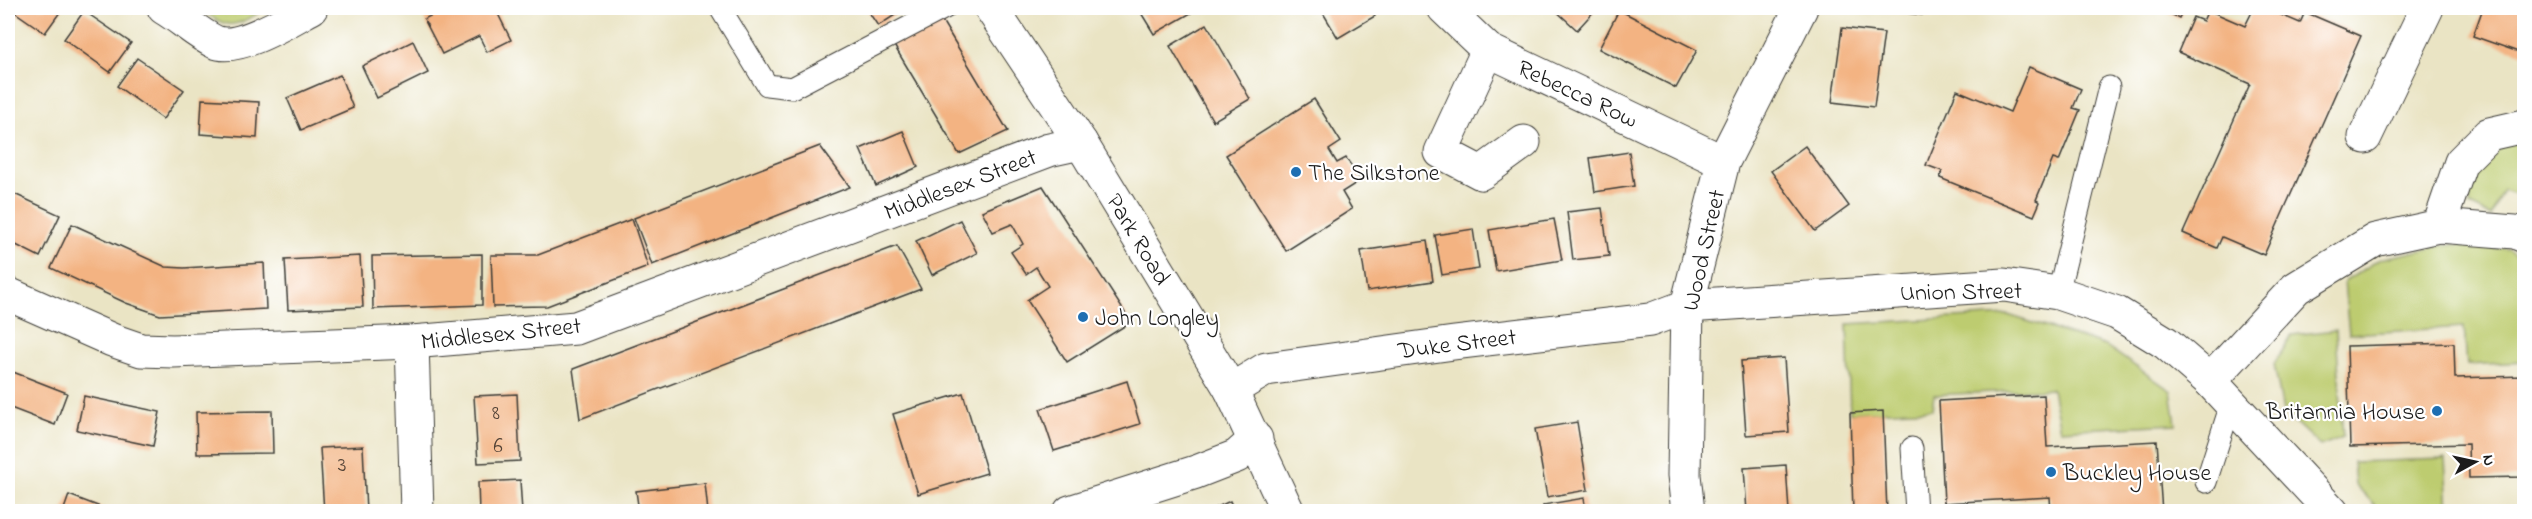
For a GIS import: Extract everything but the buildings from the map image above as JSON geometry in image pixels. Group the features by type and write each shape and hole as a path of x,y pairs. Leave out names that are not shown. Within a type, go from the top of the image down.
{"main road":[{"path":"165,8 217,43 235,43 253,38 311,8"},
{"name":"Park Road","path":"991,8 1081,143 1231,390 1256,439 1288,512"},
{"name":"Rebecca Row","path":"1444,8 1488,50 1723,162"},
{"name":"Wood Street","path":"1688,512 1684,475 1687,306 1723,162 1801,8"},
{"path":"2365,137 2427,8"},
{"path":"1488,50 1441,153 1480,173 1524,142"},
{"path":"2439,226 2461,162 2489,134 2524,126"},
{"name":"Middlesex Street","path":"8,294 112,340 141,350 173,351 412,342 576,328 1049,150 1081,143"},
{"path":"2220,392 2296,288 2374,240 2439,226 2515,232 2524,236"},
{"name":"Union Street","path":"1687,306 2004,285 2058,293 2117,313 2166,343 2220,392 2332,512"},
{"name":"Duke Street","path":"1231,390 1266,369 1650,320 1687,306"},
{"path":"412,342 417,512"},
{"path":"1070,512 1237,456 1256,439"}],"lane":[{"path":"720,8 768,84 792,88 945,8"},
{"path":"2058,293 2109,87"},
{"path":"2206,482 2220,392"},
{"path":"1912,448 1917,512"}],"green space":[{"path":"198,8 268,8 239,23 226,24"},
{"path":"2524,136 2524,197 2503,190 2491,216 2470,206 2471,182 2501,147"},
{"path":"2450,244 2508,249 2524,261 2524,362 2467,365 2464,327 2349,334 2344,282 2380,259"},
{"path":"2008,315 2106,346 2171,391 2176,424 2060,430 2052,389 1934,395 1932,409 1850,413 1847,324"},
{"path":"2336,330 2343,437 2320,446 2283,411 2274,364 2292,335"},
{"path":"2445,459 2448,511 2380,511 2355,484 2353,462"}],"place":[{"name":"The Silkstone","path":"1296,172"},
{"name":"John Longley","path":"1083,317"},
{"name":"Britannia House","path":"2437,411"},
{"name":"Buckley House","path":"2051,472"}]}
